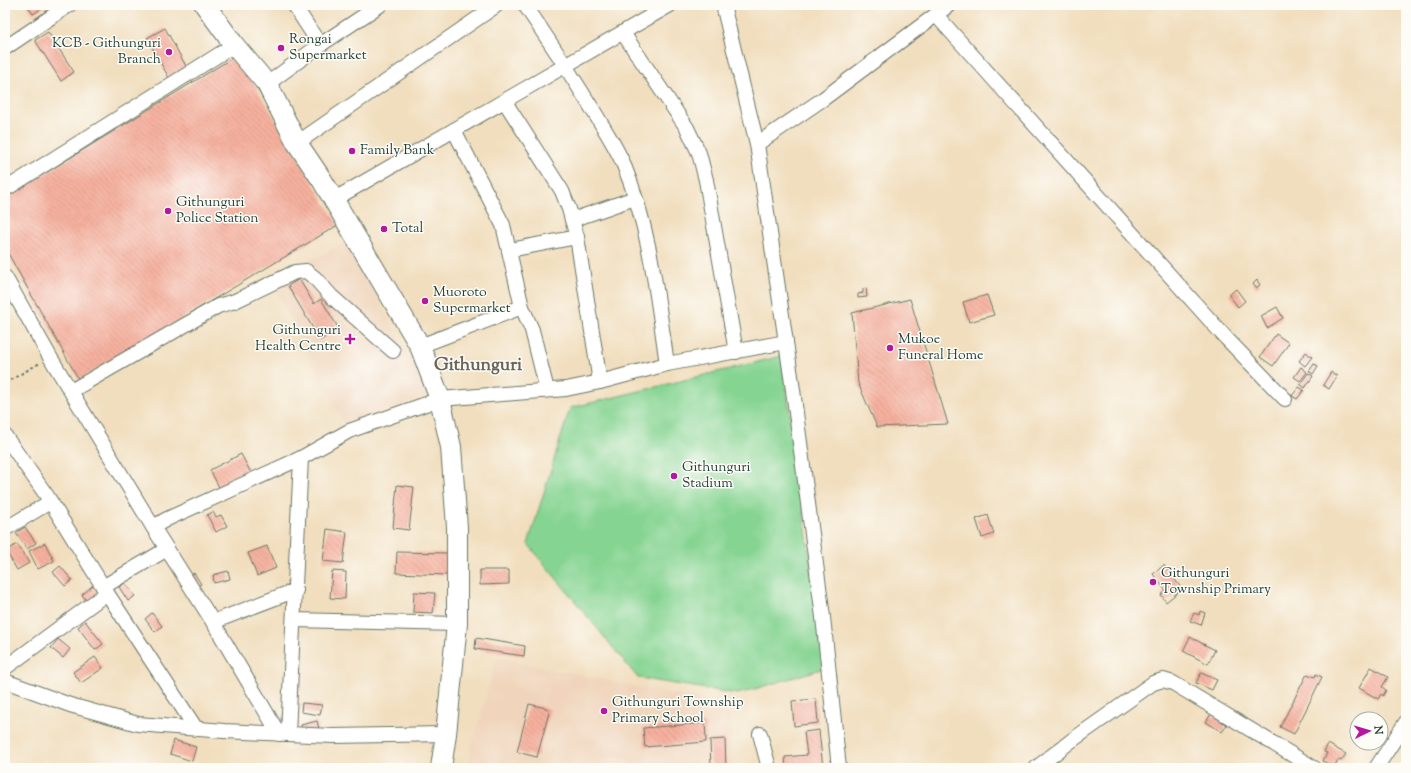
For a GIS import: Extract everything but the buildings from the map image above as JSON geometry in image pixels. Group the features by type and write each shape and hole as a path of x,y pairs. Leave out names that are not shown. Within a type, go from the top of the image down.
{"main road":[{"path":"205,5 234,45 267,84 298,143 322,180 420,346 440,399 451,447 457,527 457,624 446,734 441,768"}],"street":[{"path":"5,48 69,5"},
{"path":"294,5 320,45"},
{"path":"267,84 320,45 359,11 380,5"},
{"path":"298,143 497,5"},
{"path":"526,5 566,66 606,132 622,163 635,198 650,250 667,364"},
{"path":"333,200 505,102 670,5"},
{"path":"723,5 757,144 786,342 823,616 839,768"},
{"path":"757,144 823,99 950,5"},
{"path":"936,15 1226,338 1285,399"},
{"path":"623,33 687,128 699,153 706,180 736,352"},
{"path":"6,186 234,45"},
{"path":"505,102 562,190 577,237 600,382"},
{"path":"454,130 503,225 522,307 532,330 547,390"},
{"path":"572,220 635,198"},
{"path":"510,250 577,237"},
{"path":"71,391 218,306 235,301 295,272 306,271 315,278 331,296 393,351"},
{"path":"5,277 50,357 153,527 284,734"},
{"path":"420,346 522,307"},
{"path":"153,527 167,519 301,458 349,431 440,399 547,390 566,390 667,364 786,342"},
{"path":"5,436 50,502 105,590 195,727"},
{"path":"284,734 296,590 301,458"},
{"path":"5,529 50,502"},
{"path":"5,668 105,590 167,549"},
{"path":"213,622 296,590"},
{"path":"294,620 457,624"},
{"path":"1036,768 1071,741 1153,683 1163,680 1173,683 1314,768"},
{"path":"5,681 70,705 138,724 195,727 224,731 333,736 446,734"},
{"path":"1376,768 1406,722"},
{"path":"760,734 769,768"}],"path":[{"path":"5,383 50,357"}],"shaded area":[{"name":"Githunguri Health Centre","path":"347,241 429,396 344,423 271,281"},
{"name":"Githunguri Township Primary School","path":"497,658 723,704 730,717 732,768 466,768"}],"green space":[{"name":"Githunguri Stadium","path":"782,356 825,668 738,694 638,678 528,544 570,408"}],"place":[{"name":"Rongai Supermarket","path":"281,48"},
{"name":"KCB - Githunguri Branch","path":"169,52"},
{"name":"Family Bank","path":"352,151"},
{"name":"Githunguri Police Station","path":"168,211"},
{"name":"Total","path":"384,229"},
{"name":"Muoroto Supermarket","path":"425,301"},
{"name":"Githunguri Health Centre","path":"350,339"},
{"name":"Mukoe Funeral Home","path":"890,348"},
{"name":"Githunguri Stadium","path":"674,476"},
{"name":"Githunguri Township Primary","path":"1153,582"},
{"name":"Githunguri Township Primary School","path":"604,711"}],"district":[{"name":"Githunguri","path":"478,366"}]}
